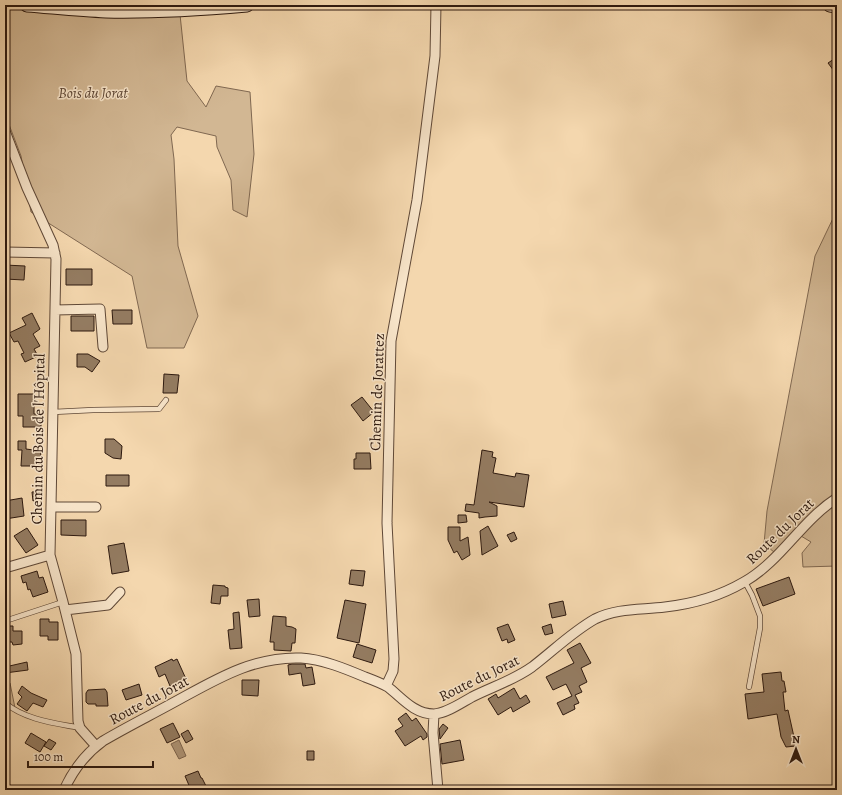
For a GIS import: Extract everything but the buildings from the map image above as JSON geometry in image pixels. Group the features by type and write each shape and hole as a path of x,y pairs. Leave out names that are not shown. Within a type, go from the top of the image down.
{"main road":[{"path":"27,5 106,11 189,10 248,5"},
{"path":"830,5 837,6"}],"street":[{"name":"Chemin de Jorattez","path":"386,686 393,671 394,659 388,523 391,341 417,200 435,56 436,5"},
{"name":"Chemin du Bois de l'Hôpital","path":"5,132 27,188 53,245 55,254 50,555 76,654 77,715 80,728"},
{"path":"5,252 55,254"},
{"path":"55,310 100,309 103,347"},
{"name":"Route du Jorat","path":"64,790 74,771 96,746 217,679 243,667 262,661 282,658 304,658 314,660 366,677 386,686 413,707 422,711 434,714 446,710 489,688 522,674 579,630 604,616 629,609 687,604 708,598 745,582 763,569 814,517 837,498"},
{"path":"50,507 96,507"},
{"path":"5,568 50,555"},
{"path":"64,606 108,605 120,592"},
{"path":"434,714 433,733 438,790"},
{"path":"80,728 96,746"},
{"path":"5,786 7,790"}],"lane":[{"path":"53,412 159,409 166,400"},
{"path":"745,582 760,616 760,628 749,687"},
{"path":"5,620 64,606"},
{"path":"5,703 13,709 39,720 80,728"}],"green space":[{"name":"Bois du Jorat","path":"5,5 179,5 187,81 206,107 216,86 250,92 254,154 247,217 233,210 231,180 217,147 216,136 177,127 171,135 174,159 178,246 198,316 184,348 147,348 132,276 31,212 21,156 5,114"},
{"path":"837,210 837,452 834,473 837,473 837,566 803,567 802,553 811,542 796,533 774,552 764,544 767,511 815,256"},
{"path":"5,681 10,683 15,708 5,700"}],"shaded area":[{"path":"179,740 186,756 179,759 171,744"}]}
